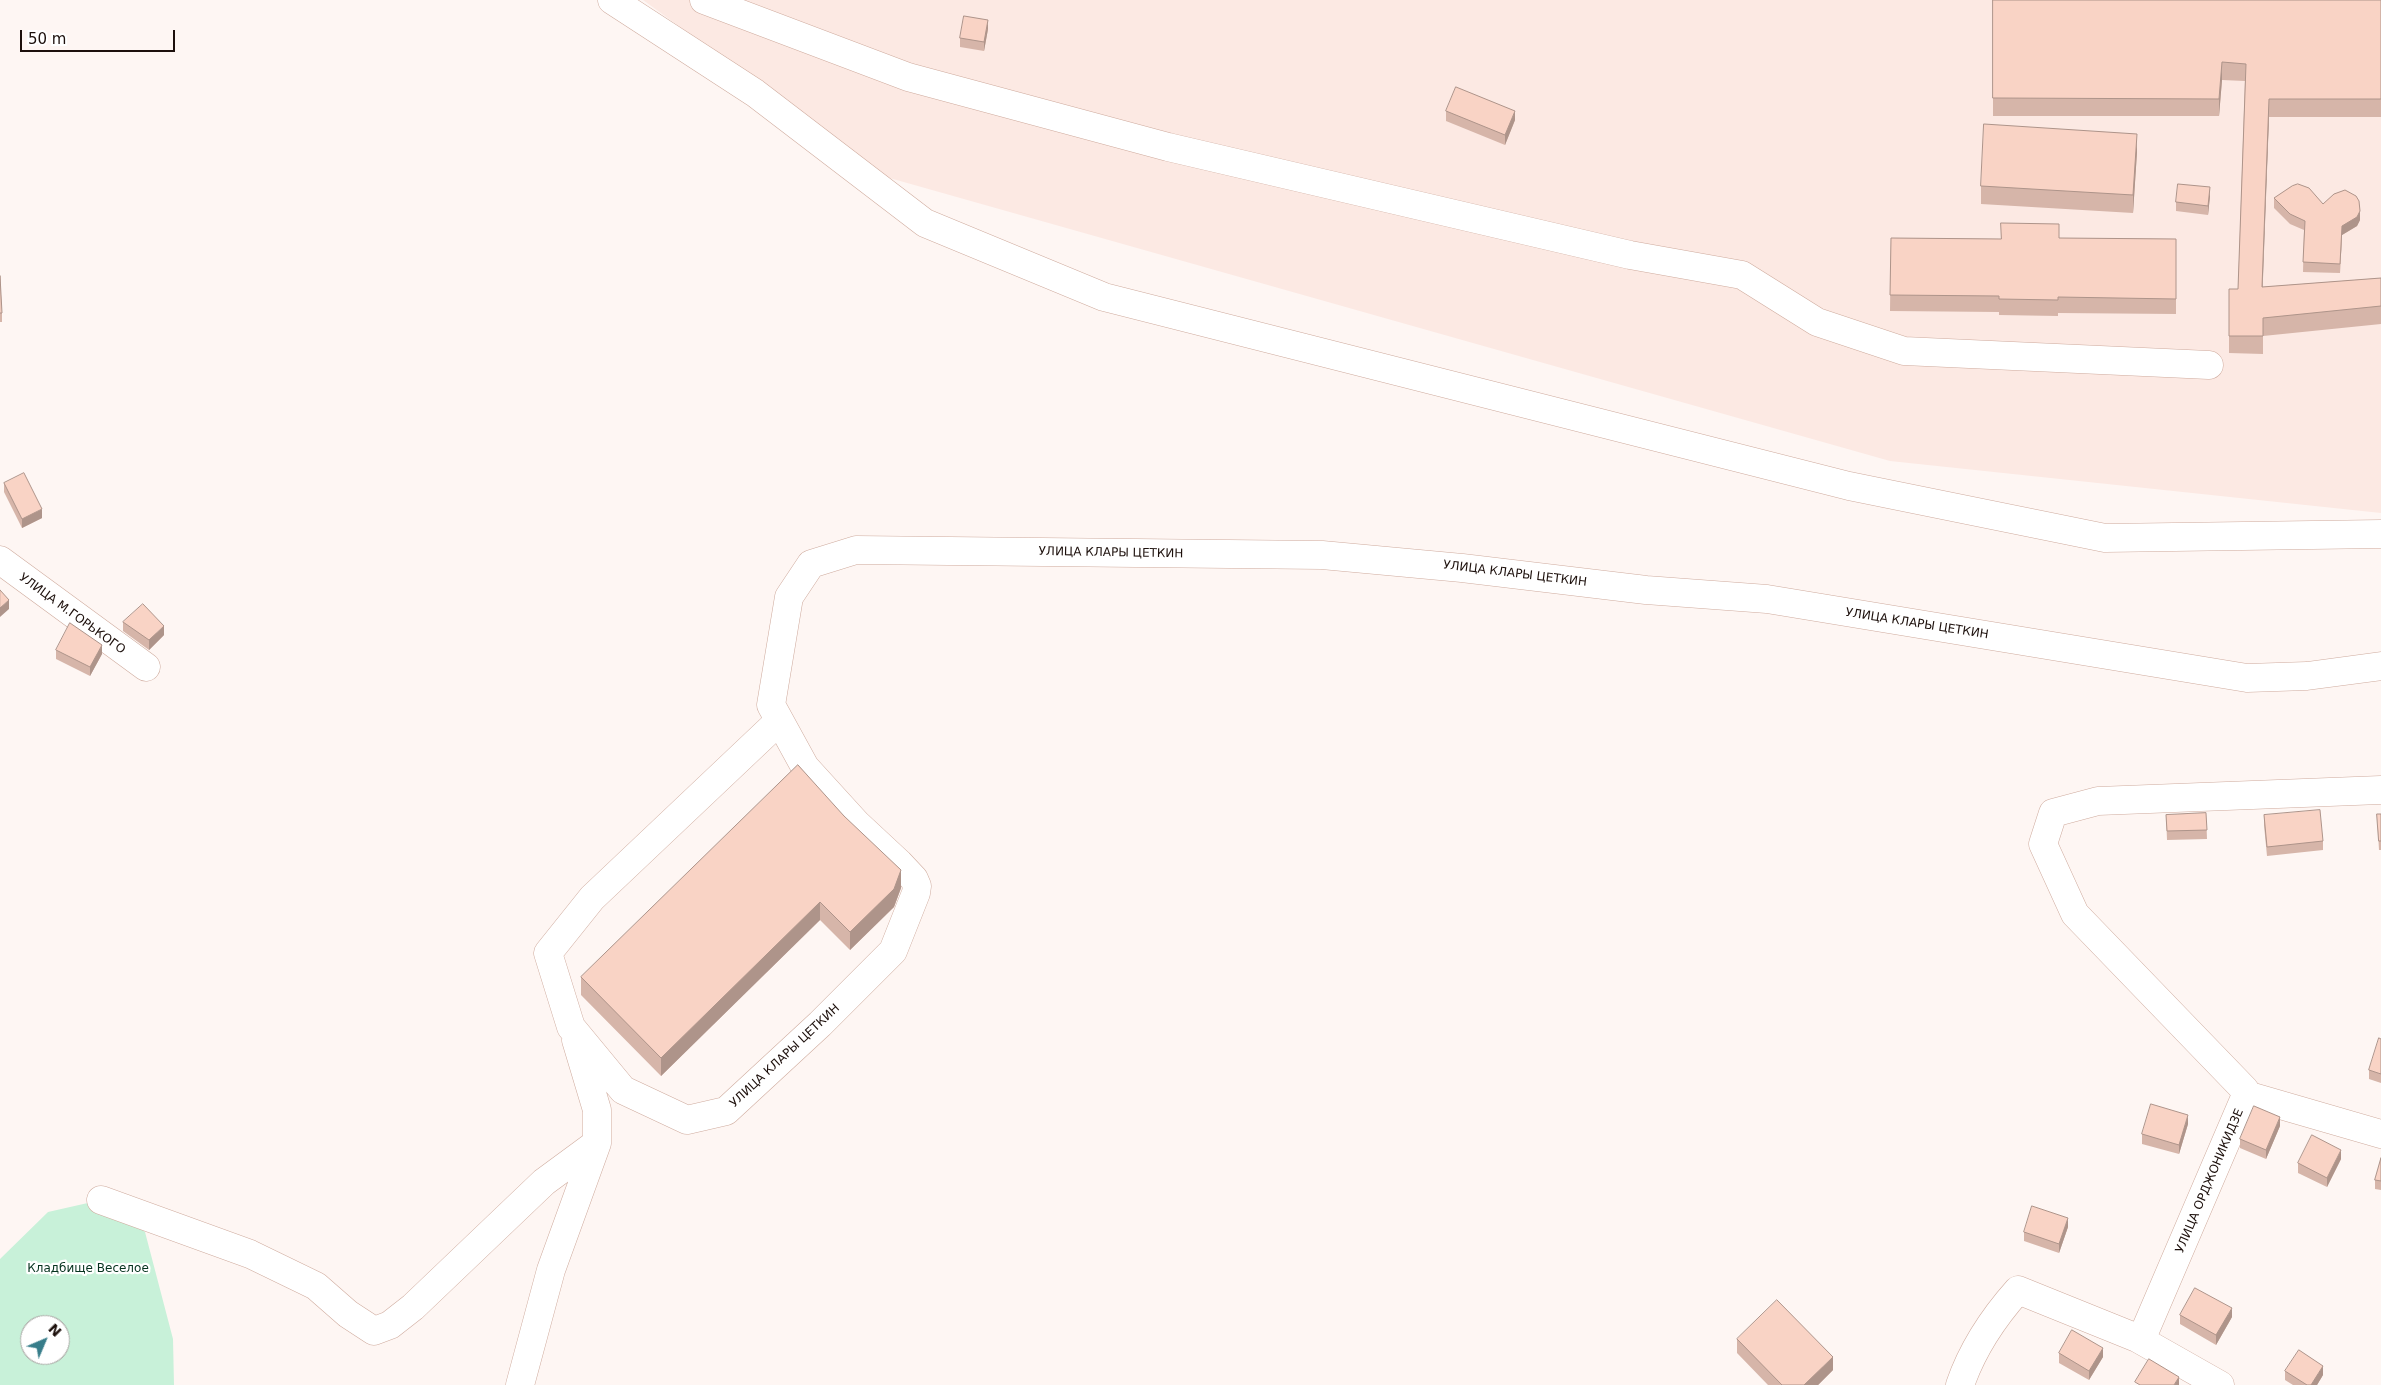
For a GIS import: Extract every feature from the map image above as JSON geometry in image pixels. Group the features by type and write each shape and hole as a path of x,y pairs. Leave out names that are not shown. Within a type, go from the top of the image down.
{"street":[{"path":"612,0 755,93 926,222 1104,297 1849,486 2105,538 2381,534"},
{"path":"704,0 908,77 1159,145 1630,255 1742,276 1817,322 1904,350 2209,365"},
{"name":"УЛИЦА КЛАРЫ ЦЕТКИН","path":"779,720 592,898 548,953 571,1026 623,1090 686,1120 726,1111 820,1024 893,951 917,886 899,863 856,823 805,767 771,705 789,597 811,564 856,550 1322,555 1462,568 1646,590 1767,599 2247,678 2307,676 2381,666"},
{"name":"УЛИЦА М.ГОРЬКОГО","path":"0,560 146,667"},
{"path":"2246,1096 2245,1090 2075,914 2043,844 2053,813 2098,801 2381,790"},
{"path":"520,1385 551,1270 597,1143 597,1110 571,1026"},
{"name":"УЛИЦА ОРДЖОНИКИДЗЕ","path":"2141,1340 2246,1096 2381,1134"},
{"path":"101,1200 250,1254 316,1286 348,1314 374,1331 390,1325 413,1307 544,1182 597,1143"},
{"path":"1960,1385 1966,1368 1982,1339 2000,1310 2018,1290 2141,1340 2220,1385"}],"shaded area":[{"path":"643,0 2381,0 2381,513 1890,461 886,177"}],"green space":[{"name":"Кладбище Веселое","path":"101,1200 145,1232 173,1339 174,1385 0,1385 0,1259 48,1212"}],"building":[{"path":"1993,0 2381,0 2381,99 2269,99 2262,287 2381,278 2381,306 2263,318 2263,336 2229,336 2229,289 2238,289 2246,64 2222,62 2219,99 1993,98"},
{"path":"964,16 988,20 984,42 960,38"},
{"path":"1456,87 1515,111 1505,135 1446,111"},
{"path":"1984,124 2137,134 2133,195 1981,186"},
{"path":"2178,184 2210,187 2208,206 2176,202"},
{"path":"2298,184 2309,188 2323,204 2334,194 2345,190 2356,196 2359,201 2360,211 2357,217 2342,226 2340,264 2303,262 2305,221 2290,214 2274,198"},
{"path":"2001,223 2059,224 2059,238 2176,239 2176,299 2058,297 2058,300 1999,299 1999,296 1890,295 1891,238 2001,239"},
{"path":"0,276 2,313 0,313"},
{"path":"24,473 42,509 22,519 4,483"},
{"path":"0,590 9,600 0,608"},
{"path":"143,604 164,626 149,640 123,622"},
{"path":"70,623 102,645 90,667 56,650"},
{"path":"798,765 844,816 901,870 894,889 850,932 820,902 661,1058 581,977"},
{"path":"2320,810 2323,841 2267,847 2264,815"},
{"path":"2206,813 2207,830 2167,831 2166,815"},
{"path":"2377,814 2381,814 2381,841 2379,841"},
{"path":"2379,1038 2381,1039 2381,1074 2369,1070"},
{"path":"2151,1104 2188,1115 2179,1145 2142,1134"},
{"path":"2254,1106 2280,1117 2266,1150 2240,1139"},
{"path":"2312,1135 2341,1150 2327,1178 2298,1163"},
{"path":"2381,1158 2381,1181 2375,1180"},
{"path":"2032,1206 2068,1218 2059,1244 2024,1232"},
{"path":"2195,1288 2232,1308 2216,1335 2180,1315"},
{"path":"1777,1300 1833,1357 1804,1385 1782,1385 1737,1339"},
{"path":"2072,1330 2103,1348 2089,1371 2059,1353"},
{"path":"2299,1350 2323,1366 2311,1385 2307,1385 2285,1371"},
{"path":"2149,1359 2179,1377 2174,1385 2140,1385 2135,1382"}]}
